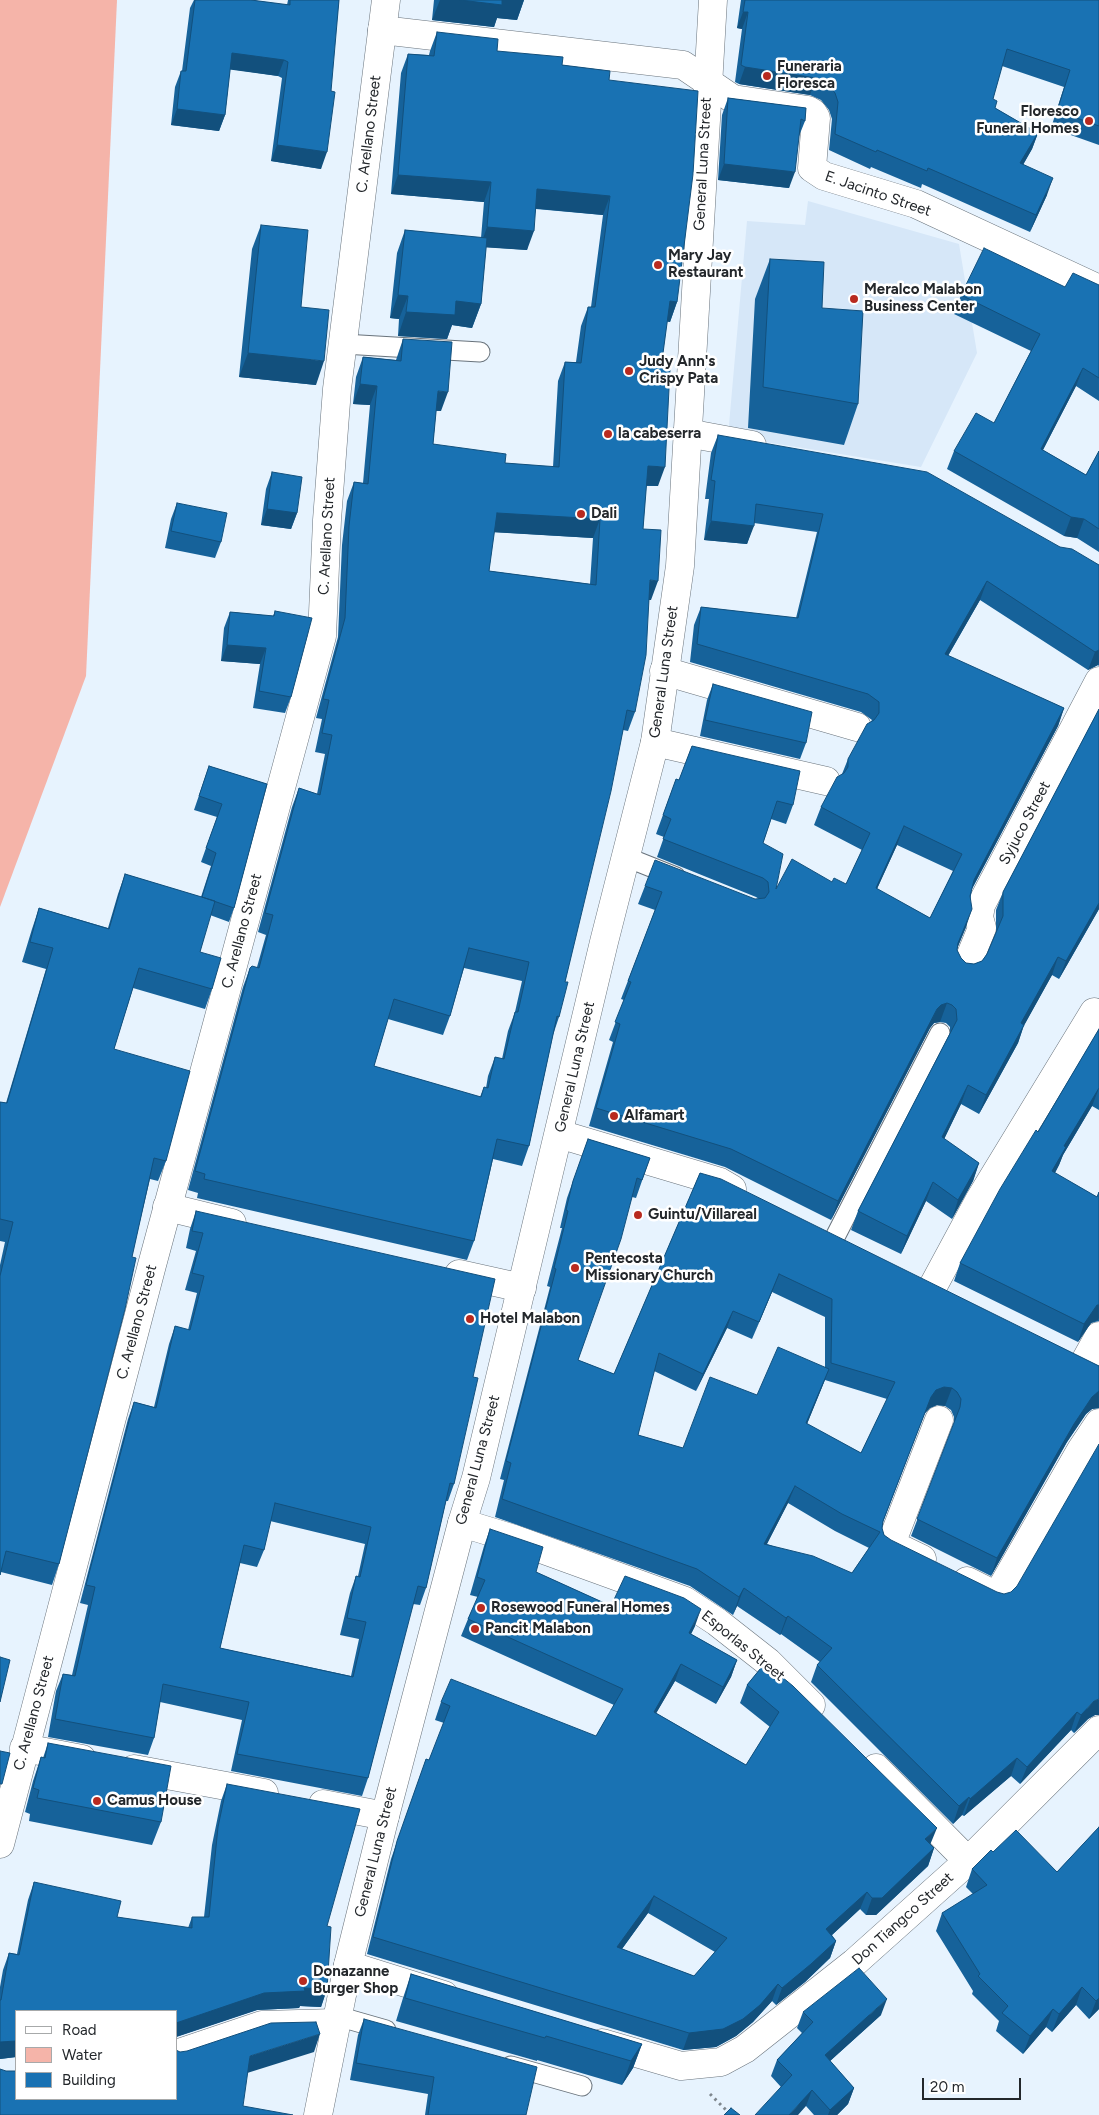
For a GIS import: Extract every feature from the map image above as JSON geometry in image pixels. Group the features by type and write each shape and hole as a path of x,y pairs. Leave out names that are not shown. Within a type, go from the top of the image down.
{"street":[{"name":"C. Arellano Street","path":"0,1844 167,1207 322,636 328,511 343,344 386,0"},
{"name":"General Luna Street","path":"318,2115 348,1965 385,1816 462,1524 476,1478 604,942 654,742 680,566 714,0"},
{"path":"382,30 683,65 708,81"},
{"name":"E. Jacinto Street","path":"708,81 733,99 813,112 816,118 812,168 824,176 916,204 1099,289"},
{"path":"687,433 773,448"},
{"path":"664,671 857,727"},
{"name":"Syjuco Street","path":"966,967 982,928 981,904 1099,681"},
{"path":"654,742 826,781"},
{"path":"932,1288 980,1199 1094,1012"},
{"path":"559,1134 720,1182 755,1200"},
{"path":"167,1207 255,1228"},
{"path":"808,1226 843,1244"},
{"path":"438,1269 522,1288"},
{"path":"1058,1350 1092,1366 1099,1336"},
{"path":"939,1420 891,1544 997,1596 1081,1450 1099,1423"},
{"name":"Esporlas Street","path":"462,1524 514,1538 685,1601 717,1622 768,1662 828,1722"},
{"name":"Don Tiangco Street","path":"574,2035 681,2066 721,2062 745,2049 854,1963 968,1861 1099,1730"},
{"path":"24,1748 385,1816"},
{"path":"856,1749 968,1861"},
{"path":"348,1965 470,2003"},
{"path":"178,2053 262,2025 336,2019"}],"lane":[{"path":"343,344 480,352"},
{"path":"626,857 689,882"},
{"path":"843,1244 940,1033"},
{"path":"336,2019 403,2035"},
{"path":"497,2062 582,2086"}],"shaded area":[{"name":"Meralco Malabon Business Center","path":"808,201 959,244 977,353 921,467 728,436 747,221 805,225"}],"water":[{"path":"0,0 117,0 86,676 0,907"}],"building":[{"path":"195,0 251,0 290,5 290,0 339,0 331,91 335,92 327,152 277,145 288,62 284,60 232,53 225,115 177,109 181,71 186,71"},
{"path":"460,0 502,0 502,5"},
{"path":"745,0 1099,0 1099,126 1057,111 1070,70 1007,49 993,99 997,101 995,108 1038,133 1020,163 1053,178 1036,215 928,168 927,171 835,134 838,102 835,93 827,83 816,78 741,65 748,12 743,12"},
{"path":"437,32 498,39 497,51 563,57 562,65 610,71 609,80 698,91 693,174 677,302 670,301 661,368 670,369 665,467 648,466 643,529 661,530 658,581 650,580 646,655 635,712 627,710 611,791 565,982 568,982 559,1017 557,1016 529,1146 497,1139 474,1241 204,1179 205,1174 195,1171 250,968 252,966 259,968 273,915 265,913 299,788 320,795 332,735 322,733 329,700 323,699 345,618 349,526 354,482 368,484 377,386 360,384 363,357 401,361 403,339 452,342 448,392 438,391 433,444 506,454 505,463 559,467 565,362 581,363 588,307 595,307 610,196 537,189 534,231 487,227 491,182 398,175 408,54 434,56","holes":["497,513 600,519 596,585 489,571","469,948 529,962 518,1012 515,1012 504,1059 495,1057 488,1088 484,1087 481,1097 374,1066 394,999 450,1016"]},
{"path":"728,98 806,108 805,121 801,119 795,172 724,164"},
{"path":"261,225 308,230 301,307 329,310 324,361 248,353"},
{"path":"405,230 487,238 481,304 456,301 455,315 406,312 408,296 398,295"},
{"path":"984,248 1065,287 1073,273 1099,285 1099,378 1083,368 1041,449 1086,475 1099,451 1099,529 1084,519 1071,517 954,451 976,413 994,423 1040,334 961,295"},
{"path":"770,259 824,262 822,308 863,311 858,404 763,387"},
{"path":"718,435 927,472 1060,547 1072,549 1099,565 1099,650 1095,652 987,581 945,654 1064,708 974,880 970,896 972,909 958,943 957,950 961,958 966,963 974,964 982,961 987,954 1003,916 1003,892 1099,709 1099,903 1066,961 1058,957 1021,1023 1024,1025 986,1095 968,1085 942,1137 979,1163 958,1200 933,1182 907,1236 858,1211 957,1020 956,1009 952,1005 947,1003 937,1009 838,1201 731,1149 596,1108 620,1024 615,1022 631,982 628,981 662,892 645,886 655,860 755,899 765,898 769,892 768,882 763,878 663,839 671,819 663,815 676,779 679,780 692,746 800,771 793,805 777,801 763,843 783,854 776,889 792,859 832,882 834,878 846,884 870,833 821,807 837,777 844,773 848,767 848,759 867,724 874,720 879,713 879,702 868,694 697,644 701,607 798,618 823,514 756,504 754,526 711,521 715,481 711,480","holes":["904,826 962,854 930,918 876,888"]},
{"path":"272,472 302,477 297,513 267,509"},
{"path":"177,503 227,513 221,542 171,531"},
{"path":"275,611 312,618 291,697 259,691 266,648 227,645 230,612 274,616"},
{"path":"713,684 812,712 806,743 705,720"},
{"path":"209,766 267,784 234,908 202,897 216,853 206,848 222,804 199,796"},
{"path":"125,874 215,901 200,952 221,958 212,989 139,968 114,1049 190,1071 166,1161 154,1158 132,1257 136,1258 125,1309 59,1564 6,1551 0,1575 0,1276 13,1222 0,1219 0,1102 7,1103 53,948 30,942 39,908 109,929"},
{"path":"1099,1029 1099,1088 1064,1146 1066,1147 1052,1171 1097,1197 1099,1192 1099,1305 1097,1305 1084,1324 960,1263 1000,1189 1036,1130 1038,1132"},
{"path":"588,1139 650,1158 642,1180 637,1178 621,1239 578,1360 614,1374 700,1173 721,1179 1099,1366 1099,1391 1092,1397 1074,1424 997,1558 917,1519 960,1407 961,1399 952,1388 944,1387 936,1390 931,1397 883,1521 884,1535 891,1540 997,1592 1004,1594 1011,1592 1017,1586 1099,1444 1099,1699 1094,1701 1081,1715 1077,1712 1027,1767 1017,1758 970,1799 969,1797 959,1806 817,1665 832,1648 788,1616 786,1618 744,1588 739,1597 697,1569 502,1499 511,1463 506,1461 556,1269 554,1268 568,1211 566,1210 573,1181","holes":["779,1274 832,1299 831,1363 895,1382 861,1453 806,1423 829,1369 778,1347 757,1395 710,1377 683,1448 638,1435 659,1353 703,1374 733,1311 759,1322","795,1486 842,1514 880,1532 852,1573 813,1556 764,1544"]},
{"path":"196,1211 495,1279 473,1377 478,1378 454,1484 450,1483 426,1588 418,1586 368,1778 237,1754 249,1702 163,1684 154,1738 55,1719 63,1674 75,1676 95,1587 86,1585 134,1402 156,1408 175,1326 190,1330 204,1276 192,1273 203,1233 192,1231","holes":["275,1503 371,1527 360,1577 356,1576 347,1618 366,1622 353,1677 220,1648 244,1545 264,1550"]},
{"path":"490,1529 543,1547 536,1572 611,1606 625,1576 684,1598 701,1609 689,1633 737,1660 723,1687 681,1664 654,1712 746,1765 779,1712 747,1685 765,1663 793,1686 937,1828 925,1839 934,1848 882,1898 872,1898 867,1892 826,1929 836,1941 782,1988 778,1984 760,2005 743,2019 723,2029 689,2033 373,1937 397,1841 426,1759 429,1760 450,1706 441,1702 451,1679 596,1736 623,1689 468,1619 485,1580 477,1577","holes":["654,1896 727,1938 694,1976 617,1947"]},
{"path":"0,1657 10,1660 0,1702"},
{"name":"Camus House","path":"48,1743 171,1766 161,1822 37,1798 39,1790 33,1788 41,1757 45,1758"},
{"path":"0,1751 10,1753 2,1784 0,1784"},
{"path":"227,1784 360,1809 327,1926 331,1927 327,1989 304,1988 305,1991 264,1993 178,2022 178,2010 15,2010 15,2041 0,2042 0,2000 9,1953 19,1955 34,1882 121,1901 117,1917 192,1928 192,1917 209,1917 218,1827"},
{"path":"1099,1827 1099,1998 1096,2001 1082,1987 1059,2014 1053,2009 1030,2036 1002,2013 1008,2006 978,1976 980,1974 942,1913 987,1885 972,1869 991,1850 993,1852 1016,1830 1057,1872"},
{"path":"859,1968 887,1999 825,2055 854,2088 830,2110 812,2090 789,2115 755,2115 792,2075 777,2060 813,2022 803,2012"},
{"path":"411,1974 642,2044 631,2061 405,1998"},
{"path":"364,2019 537,2067 526,2115 428,2115 434,2077 356,2063"},
{"path":"316,2022 320,2034 250,2056 243,2106 293,2115 0,2115 0,2069 15,2071 15,2100 178,2100 178,2051 187,2051 271,2023"},
{"path":"731,2108 740,2115 724,2115"}],"place":[{"name":"Funeraria Floresca","path":"767,76"},
{"name":"Floresco Funeral Homes","path":"1089,121"},
{"name":"Mary Jay Restaurant","path":"658,265"},
{"name":"Meralco Malabon Business Center","path":"854,299"},
{"name":"Judy Ann's Crispy Pata","path":"629,371"},
{"name":"la cabeserra","path":"608,434"},
{"name":"Dali","path":"581,514"},
{"name":"Alfamart","path":"614,1116"},
{"name":"Guintu/Villareal","path":"638,1215"},
{"name":"Pentecosta Missionary Church","path":"575,1268"},
{"name":"Hotel Malabon","path":"470,1319"},
{"name":"Rosewood Funeral Homes","path":"481,1608"},
{"name":"Pancit Malabon","path":"475,1629"},
{"name":"Camus House","path":"97,1801"},
{"name":"Donazanne Burger Shop","path":"303,1981"}]}
